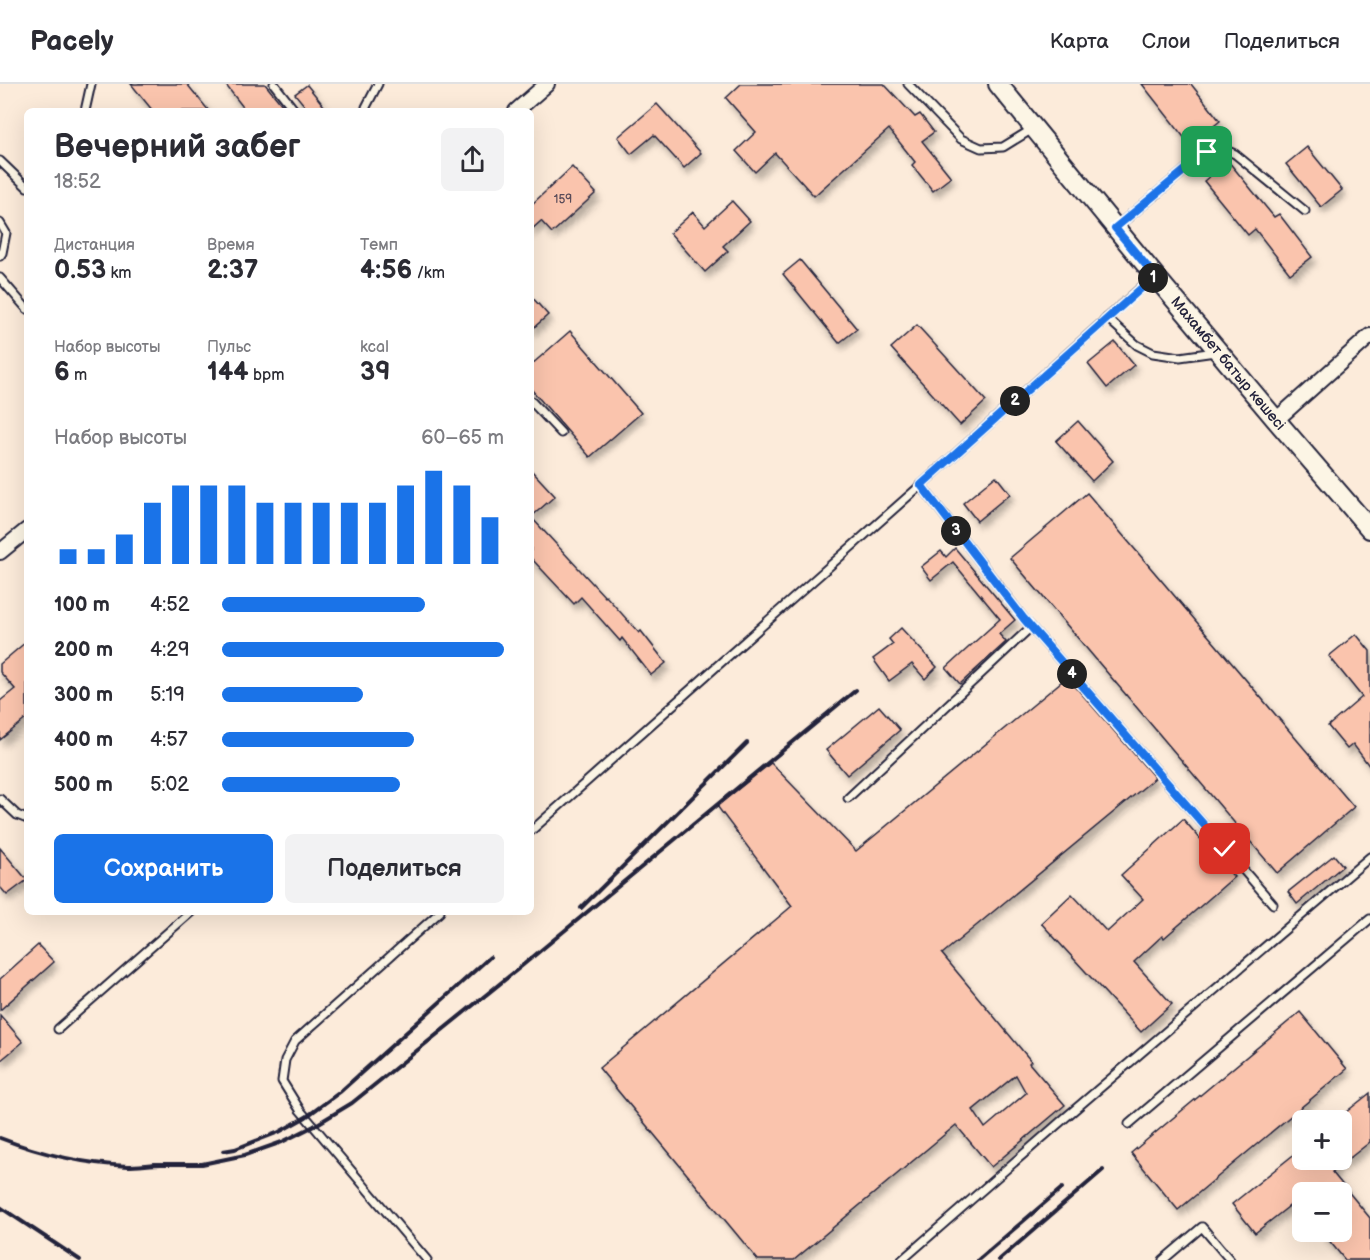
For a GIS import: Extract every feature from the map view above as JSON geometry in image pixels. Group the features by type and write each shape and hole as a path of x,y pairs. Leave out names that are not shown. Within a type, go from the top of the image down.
{"street":[{"path":"519,108 547,84"},
{"name":"Махамбет батыр көшесі","path":"998,84 1276,420 1368,522"},
{"path":"1276,420 1370,336"},
{"path":"0,552 24,532"}],"lane":[{"path":"86,108 91,84"},
{"path":"274,84 293,108"},
{"path":"366,108 378,84"},
{"path":"908,84 961,139 981,148 1003,147 1034,128"},
{"path":"1115,228 1207,152 1221,148 1235,154 1305,212"},
{"path":"0,161 24,184"},
{"path":"0,223 6,233 0,256"},
{"path":"534,828 1155,276"},
{"path":"0,278 24,306"},
{"path":"1107,318 1137,345 1153,353 1180,357 1219,352"},
{"path":"534,404 561,433"},
{"path":"921,485 1031,627 1273,904"},
{"path":"848,798 1031,627"},
{"path":"0,799 17,815 24,818"},
{"path":"902,1260 1370,857"},
{"path":"58,1029 188,915"},
{"path":"427,1260 300,1110 282,1081 285,1060 295,1041 437,915"},
{"path":"1129,1124 1370,919"},
{"path":"1163,1260 1202,1227 1230,1260"}],"building":[{"path":"131,84 187,84 207,108 151,108"},
{"path":"225,84 265,84 285,108 244,108"},
{"path":"741,84 884,84 915,117 920,114 934,132 922,141 951,177 933,191 912,165 915,162 889,129 814,196 775,153 755,172 736,151 756,132 726,98"},
{"path":"1142,84 1191,84 1220,121 1190,145"},
{"path":"307,85 326,108 307,108 295,94"},
{"path":"657,104 701,153 684,168 654,135 631,154 618,137"},
{"path":"1307,147 1342,190 1321,207 1286,164"},
{"path":"1228,161 1274,217 1279,214 1312,257 1290,274 1255,229 1248,235 1204,181"},
{"path":"572,167 596,193 552,233 541,221 534,227 534,202"},
{"path":"732,201 750,221 723,246 728,251 705,272 670,233 693,212 705,226"},
{"path":"800,260 857,329 839,343 783,274"},
{"path":"534,299 548,315 534,327"},
{"path":"917,325 986,401 960,425 891,348"},
{"path":"570,331 641,413 590,457 534,392 534,362"},
{"path":"1115,342 1134,365 1107,388 1088,364"},
{"path":"1078,421 1113,461 1092,481 1056,441"},
{"path":"534,473 555,496 534,514"},
{"path":"996,476 1010,494 977,521 963,503"},
{"path":"1087,493 1354,807 1277,873 1010,558"},
{"path":"534,520 639,633 641,631 666,663 651,675 622,638 620,641 581,597 574,604 534,561"},
{"path":"955,548 1015,620 999,634 1006,642 960,684 946,668 1000,619 953,562 931,580 921,567 941,551 946,557"},
{"path":"901,628 937,667 925,679 912,664 889,681 873,659 893,644 889,639"},
{"path":"1356,634 1370,651 1370,767 1353,744 1347,749 1328,726 1362,697 1329,656"},
{"path":"24,644 24,720 0,740 0,701 15,689 0,672 0,664"},
{"path":"1067,677 1155,778 942,954 1065,1105 991,1167 956,1125 794,1260 758,1260 599,1068 792,906 717,806 771,763 856,851","holes":["1016,1075 1026,1093 985,1128 973,1110"]},
{"path":"879,706 900,730 847,775 826,750"},
{"path":"1183,819 1234,877 1134,962 1172,1004 1141,1032 1041,923 1072,894 1107,932 1143,899 1121,875"},
{"path":"0,848 24,876 24,882 7,895 0,887"},
{"path":"1334,855 1343,866 1297,904 1288,892"},
{"path":"38,945 54,962 0,1010 0,979"},
{"path":"1300,1012 1347,1069 1298,1110 1292,1110 1292,1115 1178,1210 1131,1153"},
{"path":"0,1015 23,1042 0,1061"},
{"path":"1370,1093 1370,1142 1352,1156 1352,1110 1349,1110"},
{"path":"1292,1156 1292,1170 1335,1170 1332,1172 1340,1182 1292,1182 1292,1204 1255,1233 1232,1204"},
{"path":"1352,1196 1370,1218 1370,1260 1345,1260 1330,1242 1352,1242"}],"railway":[{"path":"154,1164 202,1164 245,1155 282,1142 352,1103 856,690"},
{"path":"581,908 747,743"},
{"path":"223,1151 235,1149 279,1132 306,1117 340,1092 490,957"},
{"path":"0,1138 31,1149 79,1160 128,1166 161,1164"},
{"path":"999,1260 1103,1170"},
{"path":"978,1260 1062,1188"},
{"path":"0,1207 80,1260"}],"route":[{"path":"1207,152 1115,228 1155,276 921,485 1024,619 1225,849"}]}
